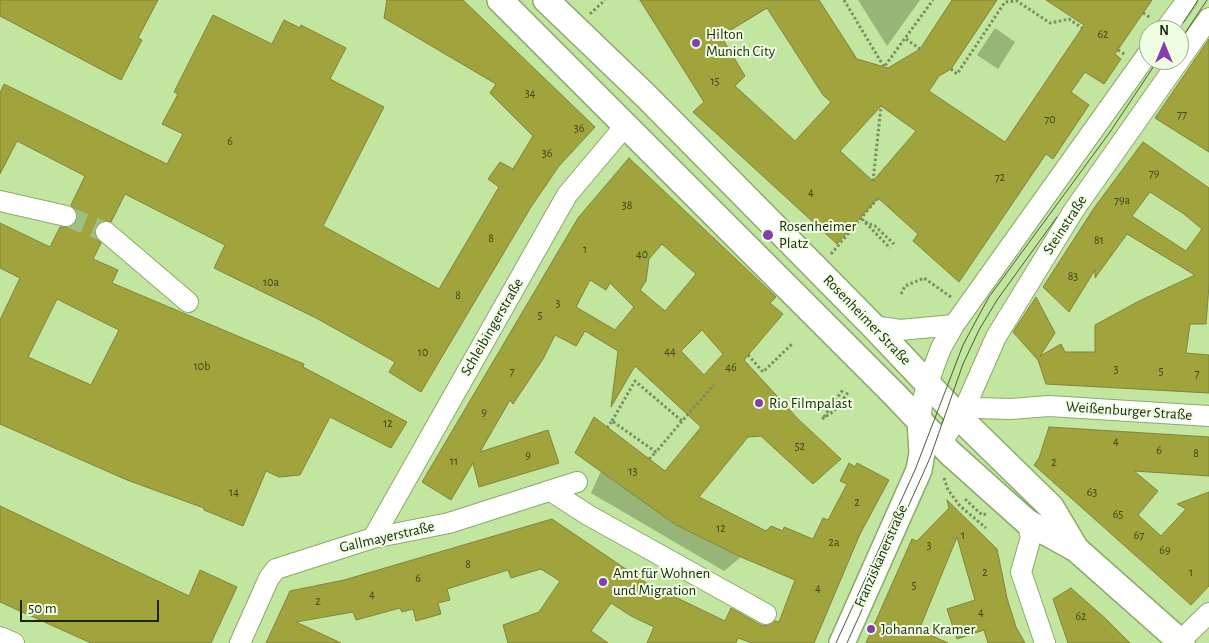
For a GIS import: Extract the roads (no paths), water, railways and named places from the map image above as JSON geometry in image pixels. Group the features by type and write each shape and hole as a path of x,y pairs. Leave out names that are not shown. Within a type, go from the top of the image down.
{"main road":[{"path":"500,0 941,443 1027,522 1076,550"},
{"name":"Rosenheimer Straße","path":"546,0 647,97 928,383 969,412 1051,507 1076,550 1180,643"},
{"name":"Franziskanerstraße","path":"842,643 919,470 922,453 920,420"},
{"name":"Franziskanerstraße","path":"919,470 941,443"}],"street":[{"path":"1172,20 1186,0"},
{"name":"Steinstraße","path":"941,443 969,412 996,337 1026,285 1074,210 1209,18"},
{"name":"Steinstraße","path":"920,420 922,399 941,348 954,325 1139,66"},
{"name":"Schleibingerstraße","path":"373,538 566,195 625,126"},
{"path":"0,201 66,216"},
{"path":"106,232 188,302"},
{"path":"873,326 900,330 954,325"},
{"name":"Weißenburger Straße","path":"969,412 1050,406 1209,416"},
{"name":"Gallmayerstraße","path":"240,643 269,578 276,568 373,538 449,523 577,482"},
{"path":"551,491 588,515 766,614"},
{"path":"1027,522 1030,537 1022,572 1045,643"},
{"path":"1180,643 1209,613"},
{"path":"0,637 14,643"}],"tunnel":[{"path":"66,216 106,232"}],"tram line":[{"path":"1185,20 1198,0"},
{"path":"1189,27 1207,0"},
{"path":"836,643 915,470 963,345 989,297 1110,132 1151,70"},
{"path":"847,643 930,458 963,364 979,330 997,300 1057,217"}],"place":[{"name":"Hilton Munich City","path":"696,43"},
{"name":"Rosenheimer Platz","path":"768,235"},
{"name":"Rio Filmpalast","path":"759,403"},
{"name":"Amt für Wohnen und Migration","path":"603,582"},
{"name":"Johanna Kramer","path":"871,629"}]}
